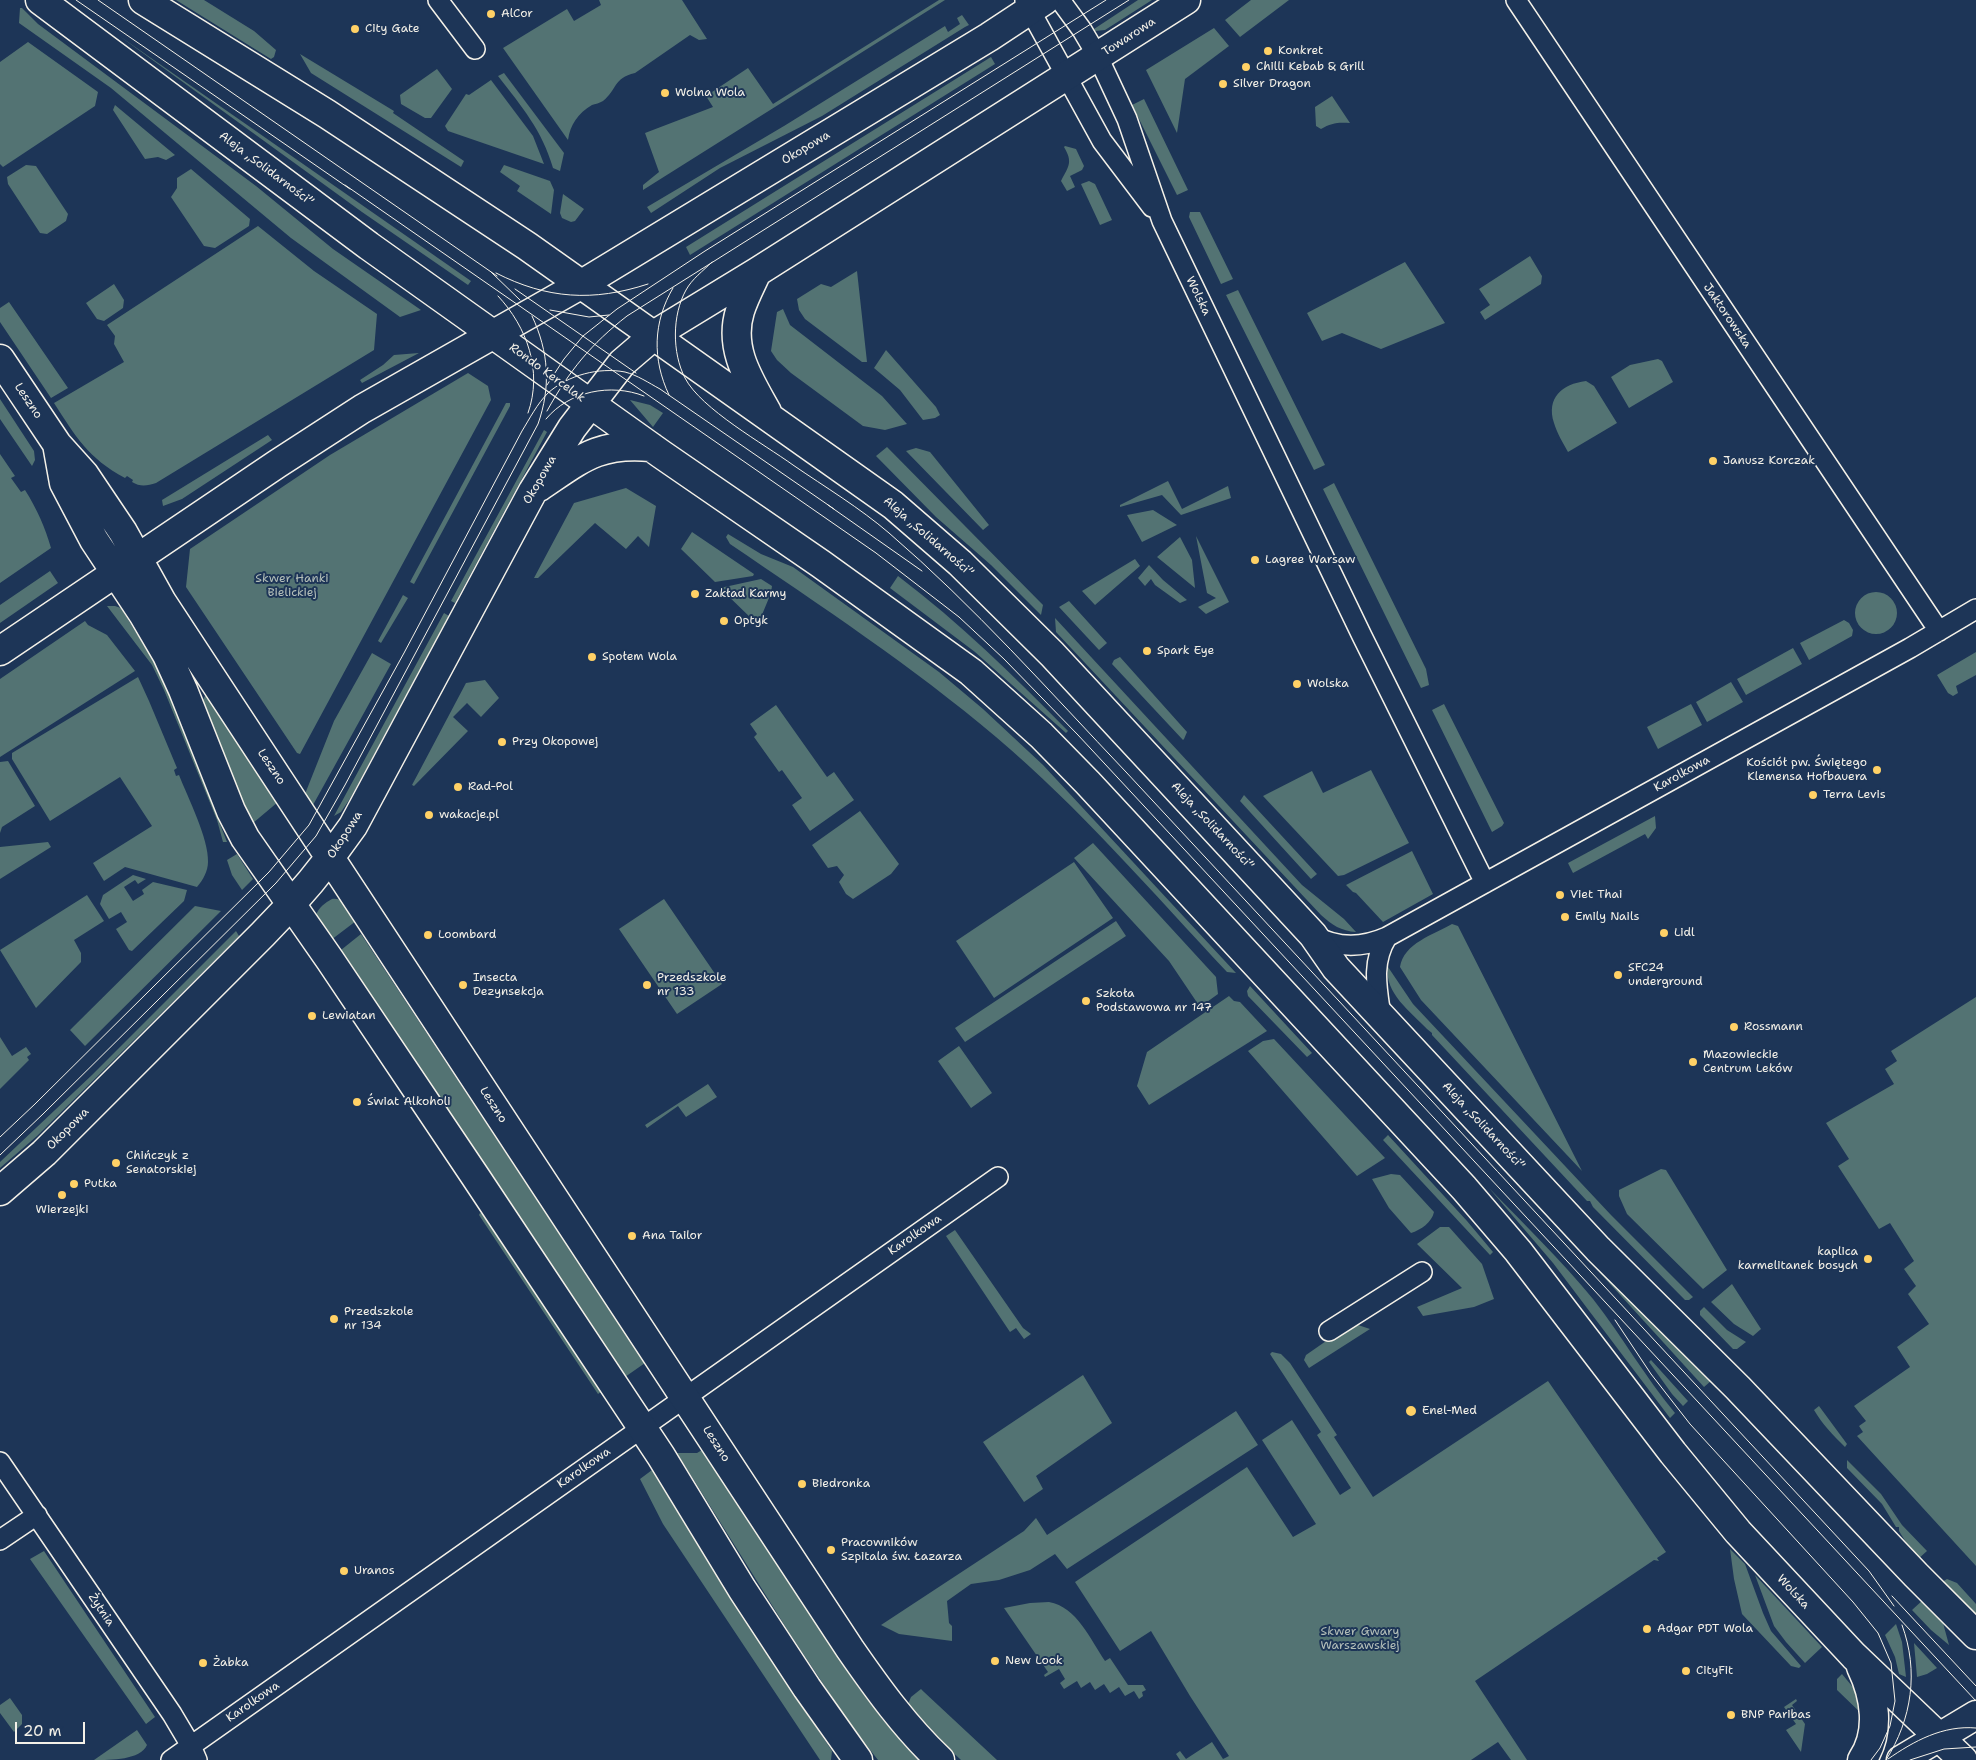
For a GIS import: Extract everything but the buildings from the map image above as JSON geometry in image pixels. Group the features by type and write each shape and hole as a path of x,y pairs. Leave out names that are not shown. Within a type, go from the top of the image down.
{"main road":[{"name":"Aleja „Solidarności”","path":"40,0 369,246 494,335"},
{"path":"143,0 327,114 527,246 653,335 1098,57"},
{"name":"Towarowa","path":"1098,57 1186,0"},
{"name":"Okopowa","path":"582,284 989,37 1033,3"},
{"path":"756,272 739,313 736,339 739,357 746,374 770,417"},
{"name":"Rondo Kercelak","path":"582,284 494,335 590,403 622,363 653,335"},
{"path":"0,651 324,433 390,392 494,335"},
{"name":"Aleja „Solidarności”","path":"653,335 893,505 960,563 1052,654 1313,935 1336,968 1598,1249 1720,1371 1976,1635"},
{"name":"Leszno","path":"0,359 57,444 84,474 129,541 162,602 869,1676 923,1745 940,1760"},
{"path":"590,403 651,447"},
{"name":"Okopowa","path":"0,1191 44,1153 292,905 331,858 353,826 556,451 590,403"},
{"name":"Leszno","path":"57,444 64,484 94,540 150,624 176,672 238,826 641,1427 742,1589 807,1688 858,1760"},
{"path":"534,491 596,451 630,445 651,447"},
{"name":"Wolska","path":"651,447 821,564 971,672 1041,735 1088,783 1464,1188 1540,1277 1639,1410 1738,1532 1858,1661 1963,1760"},
{"path":"1858,1661 1871,1690 1874,1716 1871,1742 1862,1760"},
{"path":"1902,1760 1976,1715"}],"street":[{"path":"438,0 474,49"},
{"name":"Wolska","path":"1060,0 1079,25 1098,57 1127,119 1162,221 1358,627 1485,883"},
{"name":"Jaktorowska","path":"1516,0 1939,632"},
{"name":"Wolska","path":"1033,3 1049,43 1102,141 1162,221"},
{"name":"Karolkowa","path":"1313,935 1322,940 1349,946 1365,945 1387,937 1939,632 1976,609"},
{"path":"1381,1016 1376,971 1379,954 1387,937"},
{"name":"Karolkowa","path":"171,1760 194,1753 641,1427 998,1177"},
{"path":"1329,1331 1422,1272"},
{"name":"Żytnia","path":"0,1462 172,1714 194,1753"},
{"path":"0,1540 37,1515"}],"green space":[{"path":"176,0 204,0 254,31 276,50 274,57 271,59"},
{"path":"599,0 682,0 707,39 699,40 690,35 635,73 623,78 603,101 587,108 579,116 573,124 568,140 503,48 567,9 574,21 601,5"},
{"path":"939,0 945,0 643,190 643,185 659,172 645,133 713,107 706,96 748,68 773,104"},
{"path":"1138,0 1152,0 1105,30 1095,31 1094,29"},
{"path":"1251,0 1289,0 1240,37 1225,20"},
{"path":"20,8 38,24 256,186 333,249 421,310 400,317 291,238 111,88 19,23"},
{"path":"962,15 969,25 822,116 720,168 651,213 647,207 784,126 945,26 948,32 960,24 957,18"},
{"path":"1214,28 1229,46 1185,79 1177,133 1146,70"},
{"path":"118,35 471,281 468,285 362,212"},
{"path":"28,42 98,92 95,106 3,167 0,164 0,62"},
{"path":"300,54 394,111 393,113 464,161 461,167 311,73"},
{"path":"991,57 995,64 690,255 686,247"},
{"path":"437,69 452,89 431,118 425,118 401,104 400,95"},
{"path":"504,73 564,153 560,171 553,168 537,130 498,76"},
{"path":"491,80 533,136 544,164 448,131 445,126 466,94 469,95"},
{"path":"1332,96 1350,123 1335,123 1321,129 1316,126 1315,107"},
{"path":"1144,99 1188,190 1177,195 1132,105"},
{"path":"115,105 175,155 166,160 158,157 145,159 113,110"},
{"path":"1065,146 1076,149 1084,166 1082,170 1070,176 1075,187 1067,191 1061,181 1069,164"},
{"path":"26,165 36,166 68,214 66,221 47,234 40,233 8,184 7,177"},
{"path":"504,165 550,181 554,190 551,214 517,191 520,186 500,172"},
{"path":"191,169 250,219 249,226 215,248 204,246 171,197 177,188 177,178"},
{"path":"1089,181 1095,184 1112,220 1100,225 1081,184"},
{"path":"563,194 584,209 575,221 571,222 562,218 560,213"},
{"path":"1190,212 1200,212 1233,279 1221,284 1189,217"},
{"path":"258,226 314,271 377,314 374,350 156,483 144,486 135,484 127,476 125,478 101,463 84,446 54,403 124,362 114,344 115,336 107,325"},
{"path":"1530,256 1542,276 1541,284 1485,320 1480,312 1490,305 1479,289"},
{"path":"1405,262 1445,323 1381,349 1342,333 1322,341 1307,313"},
{"path":"857,271 867,362 862,362 805,319 799,310 797,299 821,284 831,287"},
{"path":"114,284 124,300 123,308 104,321 97,319 86,303"},
{"path":"1238,290 1325,465 1314,470 1226,295"},
{"path":"9,302 68,388 51,398 0,322 0,308"},
{"path":"783,309 790,325 882,396 907,424 885,430 863,426 791,373 777,360 771,351 777,312"},
{"path":"886,350 936,407 940,415 923,420 900,390 874,368"},
{"path":"419,353 362,383 360,380 383,365 394,355"},
{"path":"1658,359 1662,361 1673,382 1629,408 1611,377 1630,365"},
{"name":"Skwer Hanki Bielickiej","path":"468,373 488,386 491,400 300,754 297,753 186,587 190,549 330,455"},
{"path":"1586,381 1594,386 1617,423 1568,452 1555,427 1552,406 1554,400 1563,389"},
{"path":"0,399 34,451 35,460 32,466 0,419"},
{"path":"630,400 650,405 663,413 653,427"},
{"path":"506,403 510,403 510,406 414,584 410,582"},
{"path":"544,430 547,432 455,603 451,601"},
{"path":"268,435 272,440 182,499 163,506 162,500"},
{"path":"887,447 1043,605 1041,615 991,565 936,517 876,456"},
{"path":"916,448 930,452 989,525 983,530 906,451"},
{"path":"0,454 15,476 11,478 21,492 25,490 33,504 51,548 0,583"},
{"path":"1168,481 1182,509 1228,486 1231,498 1181,515 1162,495 1120,507 1120,505"},
{"path":"1334,483 1426,669 1429,685 1421,688 1323,489"},
{"path":"626,488 656,506 649,547 638,536 626,549 595,523 538,578 534,578 574,503"},
{"path":"1153,510 1177,525 1142,542 1127,515"},
{"path":"692,532 754,574 753,576 715,582 681,549"},
{"path":"728,534 761,554 793,567 939,672 983,709 1043,765 1236,973 1227,972 1086,821 996,737 899,661 730,544 726,537"},
{"path":"1196,536 1229,602 1206,614 1198,607 1216,598 1207,593"},
{"path":"1180,537 1192,560 1195,588 1157,557"},
{"path":"1135,559 1140,566 1095,605 1082,591"},
{"path":"1149,565 1163,580 1187,600 1180,603 1155,585 1151,579 1145,586 1138,578"},
{"path":"50,571 58,583 0,623 0,605"},
{"path":"898,576 986,650 1068,731 1066,733 975,652 890,588"},
{"path":"761,579 772,586 759,622 755,622 720,588"},
{"path":"1872,592 1880,592 1891,598 1897,613 1891,628 1880,634 1872,634 1861,628 1855,617 1855,609 1861,598"},
{"path":"403,595 408,598 381,643 378,641"},
{"path":"1069,601 1107,643 1099,650 1059,607"},
{"path":"107,606 121,608 161,673 227,842 223,842 217,820 152,665"},
{"path":"444,613 449,616 351,797 341,812 334,816"},
{"path":"1055,618 1302,885 1344,919 1356,932 1337,927 1321,915 1056,632"},
{"path":"1844,620 1849,623 1853,630 1852,636 1809,660 1800,643"},
{"path":"85,621 88,625 107,635 135,671 0,757 0,679"},
{"path":"1793,648 1802,664 1746,695 1737,679"},
{"path":"1976,652 1976,675 1956,686 1958,693 1953,696 1948,693 1937,675"},
{"path":"372,653 391,664 313,805 305,794 334,721"},
{"path":"1120,657 1187,732 1183,740 1112,664 1114,660"},
{"path":"138,677 177,768 174,770 176,776 179,775 205,842 208,865 205,875 197,887 125,867 104,881 93,863 152,826 120,777 50,821 12,759 12,753"},
{"path":"485,680 499,698 481,717 467,703 453,717 468,731 414,786 412,785 466,683"},
{"path":"1731,682 1743,702 1707,722 1696,702"},
{"path":"205,696 209,697 278,802 253,823 242,803 203,700"},
{"path":"1444,704 1504,823 1492,832 1432,710"},
{"path":"1691,704 1702,725 1658,749 1647,727"},
{"path":"776,705 827,777 834,772 854,800 810,831 792,805 802,798 782,770 779,772 754,737 757,734 750,724"},
{"path":"8,761 35,806 2,827 0,833 0,762"},
{"path":"1371,770 1409,843 1344,875 1338,876 1263,796 1312,771 1323,793"},
{"path":"1244,795 1317,874 1311,879 1240,801"},
{"path":"860,811 899,864 891,874 853,899 846,894 839,882 844,875 837,866 828,868 812,845"},
{"path":"1655,816 1656,828 1648,839 1645,834 1573,873 1568,863"},
{"path":"48,842 51,847 0,879 0,847"},
{"path":"1093,843 1216,977 1218,994 1200,1007 1169,961 1074,858"},
{"path":"1412,851 1433,894 1383,922 1346,885"},
{"path":"237,854 253,879 242,890 232,875 227,860"},
{"path":"1074,862 1113,918 994,998 956,941"},
{"path":"133,875 146,879 138,884 135,880 124,887 133,901 144,894 142,890 153,882 187,890 184,901 132,951 129,950 116,929 127,922 121,912 109,919 100,904 103,895"},
{"path":"87,895 104,921 74,940 81,953 81,962 36,1008 0,950"},
{"path":"332,899 344,902 356,921 331,940 316,915 322,906"},
{"path":"664,899 722,984 677,1014 619,929"},
{"path":"195,906 221,911 85,1046 70,1030"},
{"path":"1116,921 1126,936 965,1042 955,1028"},
{"path":"1452,924 1458,926 1582,1171 1421,1000 1400,967 1407,952 1413,946"},
{"path":"236,931 239,936 37,1136 0,1168 0,1162 92,1075"},
{"path":"361,934 645,1363 625,1377 341,950"},
{"path":"1388,967 1413,1004 1611,1215 1693,1297 1685,1300 1593,1207 1590,1201 1587,1201 1432,1033 1407,1009 1394,994 1388,976"},
{"path":"1250,986 1312,1053 1307,1057 1248,996 1247,991"},
{"path":"1229,996 1234,1001 1240,1002 1267,1031 1149,1105 1137,1086 1147,1052"},
{"path":"1976,997 1976,1566 1857,1436 1863,1432 1859,1426 1866,1421 1854,1406 1910,1367 1897,1347 1929,1324 1908,1294 1916,1286 1904,1269 1914,1261 1890,1223 1879,1229 1838,1166 1849,1159 1826,1123 1894,1084 1885,1069 1897,1061 1891,1051"},
{"path":"0,1037 12,1056 26,1047 31,1054 27,1057 29,1060 0,1089"},
{"path":"1274,1039 1385,1158 1357,1176 1248,1051 1263,1041"},
{"path":"959,1046 992,1093 971,1108 938,1061"},
{"path":"708,1084 717,1097 686,1117 678,1106 647,1128 645,1125"},
{"path":"1388,1135 1467,1221 1493,1252 1490,1255 1383,1140"},
{"path":"1661,1169 1666,1170 1727,1270 1703,1289 1627,1214 1619,1196 1619,1190"},
{"path":"1391,1174 1400,1175 1434,1212 1428,1222 1415,1232 1411,1233 1389,1208 1372,1179"},
{"path":"1489,1188 1555,1256 1593,1299 1675,1413 1670,1418 1553,1263"},
{"path":"480,1213 483,1214 601,1392 598,1394 479,1215"},
{"path":"1440,1227 1449,1227 1482,1264 1494,1299 1474,1307 1423,1316 1417,1307 1462,1288 1417,1244"},
{"path":"955,1230 1023,1328 1031,1334 1024,1339 1016,1328 1010,1332 946,1236"},
{"path":"1591,1263 1711,1381 1704,1387"},
{"path":"1732,1284 1761,1329 1753,1336 1734,1324 1711,1302"},
{"path":"1704,1307 1727,1330 1746,1342 1737,1349 1733,1349 1700,1315 1700,1311"},
{"path":"1352,1323 1370,1329 1309,1368 1304,1360 1306,1355"},
{"name":"Skwer Gwary Warszawskiej","path":"1272,1352 1281,1354 1290,1363 1337,1435 1334,1437 1373,1497 1548,1381 1666,1552 1657,1558 1659,1561 1654,1560 1475,1681 1527,1760 1511,1760 1498,1742 1471,1760 1180,1760 1176,1754 1180,1751 1186,1759 1212,1742 1223,1759 1229,1756 1151,1631 1120,1651 1075,1582 1247,1467 1293,1537 1316,1524 1262,1440 1292,1420 1340,1495 1351,1488 1317,1435 1321,1432 1270,1354"},
{"path":"1651,1360 1688,1401 1683,1406 1649,1362"},
{"path":"1083,1375 1112,1423 1036,1476 1043,1489 1024,1502 983,1442"},
{"path":"1819,1406 1847,1444 1845,1447 1817,1415 1814,1410"},
{"path":"1236,1411 1258,1445 1067,1569 1055,1554 1030,1570 999,1580 971,1584 947,1601 949,1623 952,1626 952,1641 899,1634 881,1625 1024,1531 1036,1518 1047,1535"},
{"path":"702,1450 858,1687 883,1720 918,1760 878,1760 850,1724 790,1634 677,1453 697,1453"},
{"path":"1847,1460 1881,1494 1902,1525 1927,1551 1917,1560 1899,1531 1899,1527 1896,1527 1882,1504 1847,1468"},
{"path":"652,1470 727,1593 832,1751 831,1760 820,1760 663,1524 640,1479"},
{"path":"1730,1549 1745,1564 1771,1631 1801,1666 1799,1668 1791,1666 1742,1614 1734,1579"},
{"path":"44,1551 155,1717 146,1724 30,1559"},
{"path":"1755,1575 1822,1647 1805,1663 1774,1626"},
{"path":"1947,1579 1957,1583 1976,1604 1976,1616 1942,1582"},
{"path":"1924,1599 1943,1623 1949,1645 1912,1610"},
{"path":"1049,1602 1059,1605 1075,1617 1105,1661 1110,1658 1128,1685 1143,1685 1146,1690 1142,1692 1143,1696 1139,1699 1134,1691 1125,1696 1119,1687 1110,1693 1104,1684 1095,1690 1090,1682 1081,1688 1077,1681 1064,1689 1060,1683 1065,1679 1059,1669 1045,1677 1044,1675 1048,1672 1004,1608 1030,1603"},
{"path":"1896,1624 1902,1642 1906,1677 1899,1674 1895,1657 1885,1635"},
{"path":"1914,1643 1937,1668 1917,1677"},
{"path":"1842,1674 1861,1697 1866,1718 1837,1690 1837,1679"},
{"path":"921,1689 997,1760 961,1760 908,1704 911,1697"},
{"path":"10,1698 22,1715 22,1724 14,1732 0,1713 0,1705"},
{"path":"1796,1699 1797,1701 1792,1705 1805,1724 1801,1752 1786,1730 1796,1724 1784,1707"},
{"path":"137,1730 147,1745 138,1754 125,1758 94,1760"}],"tram line":[{"path":"76,0 350,189"},
{"path":"98,0 497,276"},
{"path":"547,385 564,359 583,336 617,309 705,251 1106,0"},
{"path":"547,411 572,371 582,359 602,337 627,316 1129,0"},
{"path":"345,185 876,553 959,617 1004,659 1078,735 1976,1701"},
{"path":"712,262 688,286 681,300 676,322 675,334 678,357 685,378 693,390 734,425 878,524 981,619 1126,772 1869,1571 1894,1606"},
{"path":"491,272 520,300"},
{"path":"496,273 534,288 570,295 608,294 648,284"},
{"path":"669,395 660,368 657,341 658,327 666,301 673,288"},
{"path":"515,289 636,373"},
{"path":"498,296 517,321 530,350 534,381 528,413"},
{"path":"550,310 589,317 609,315"},
{"path":"0,1155 276,883 316,836 538,424 545,397 546,370 542,343 532,316"},
{"path":"0,1137 269,872 309,825 404,653 522,431 540,402 548,393 565,381 584,374 615,371 634,375 660,389 834,509"},
{"path":"546,419 555,409 566,402 591,392 618,390 644,396"},
{"path":"828,505 922,571"},
{"path":"1615,1320 1651,1374 1690,1424 1853,1602 1878,1633 1891,1663 1895,1701 1890,1726 1880,1748 1871,1760"},
{"path":"1892,1596 1976,1686"},
{"path":"1886,1760 1902,1728 1910,1694 1910,1660 1902,1625"},
{"path":"1888,1759 1908,1746 1929,1736 1952,1729 1976,1728"},
{"path":"1910,1760 1944,1749 1976,1747"}],"place":[{"name":"AlCor","path":"491,14"},
{"name":"City Gate","path":"355,29"},
{"name":"Konkret","path":"1268,51"},
{"name":"Chilli Kebab & Grill","path":"1246,67"},
{"name":"Silver Dragon","path":"1223,84"},
{"name":"Wolna Wola","path":"665,93"},
{"name":"Janusz Korczak","path":"1713,461"},
{"name":"Lagree Warsaw","path":"1255,560"},
{"name":"Zakład Karmy","path":"695,594"},
{"name":"Optyk","path":"724,621"},
{"name":"Spark Eye","path":"1147,651"},
{"name":"Społem Wola","path":"592,657"},
{"name":"Wolska","path":"1297,684"},
{"name":"Przy Okopowej","path":"502,742"},
{"name":"Kościół pw. Świętego Klemensa Hofbauera","path":"1877,770"},
{"name":"Rad-Pol","path":"458,787"},
{"name":"Terra Levis","path":"1813,795"},
{"name":"wakacje.pl","path":"429,815"},
{"name":"Viet Thai","path":"1560,895"},
{"name":"Emily Nails","path":"1565,917"},
{"name":"Lidl","path":"1664,933"},
{"name":"Loombard","path":"428,935"},
{"name":"SFC24 underground","path":"1618,975"},
{"name":"Insecta Dezynsekcja","path":"463,985"},
{"name":"Przedszkole nr 133","path":"647,985"},
{"name":"Szkoła Podstawowa nr 147","path":"1086,1001"},
{"name":"Lewiatan","path":"312,1016"},
{"name":"Rossmann","path":"1734,1027"},
{"name":"Mazowieckie Centrum Leków","path":"1693,1062"},
{"name":"Świat Alkoholi","path":"357,1102"},
{"name":"Chińczyk z Senatorskiej","path":"116,1163"},
{"name":"Putka","path":"74,1184"},
{"name":"Wierzejki","path":"62,1195"},
{"name":"Ana Tailor","path":"632,1236"},
{"name":"kaplica karmelitanek bosych","path":"1868,1259"},
{"name":"Przedszkole nr 134","path":"334,1319"},
{"name":"Enel-Med","path":"1411,1411"},
{"name":"Biedronka","path":"802,1484"},
{"name":"Pracowników Szpitala św. Łazarza","path":"831,1550"},
{"name":"Uranos","path":"344,1571"},
{"name":"Adgar PDT Wola","path":"1647,1629"},
{"name":"New Look","path":"995,1661"},
{"name":"Żabka","path":"203,1663"},
{"name":"CityFit","path":"1686,1671"},
{"name":"BNP Paribas","path":"1731,1715"}]}
